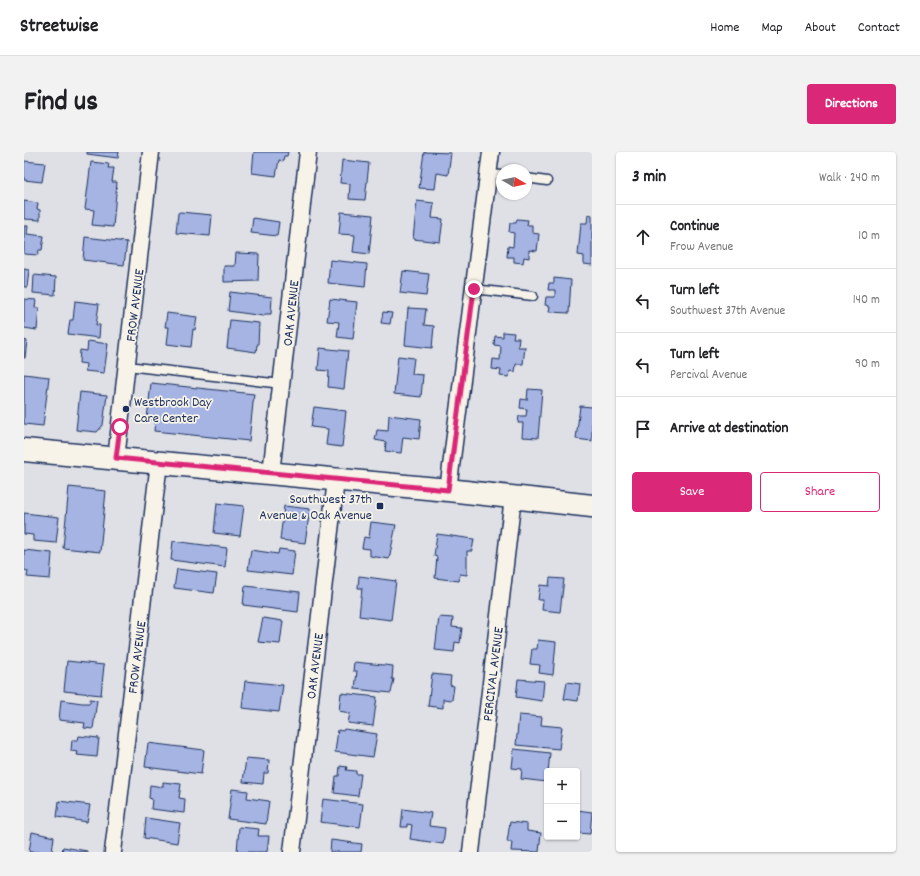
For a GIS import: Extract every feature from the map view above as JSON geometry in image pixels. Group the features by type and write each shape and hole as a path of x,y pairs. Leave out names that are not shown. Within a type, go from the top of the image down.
{"main road":[{"path":"24,450 448,490 592,506"}],"street":[{"name":"FROW AVENUE","path":"116,458 151,152"},
{"name":"OAK AVENUE","path":"271,473 308,152"},
{"path":"448,490 474,289 495,175 490,152"},
{"name":"FROW AVENUE","path":"113,852 160,462"},
{"name":"OAK AVENUE","path":"292,852 336,480"},
{"name":"PERCIVAL AVENUE","path":"471,852 513,497"}],"lane":[{"path":"532,179 548,181"},
{"path":"474,289 533,296"},
{"path":"127,366 282,384"}],"building":[{"path":"87,152 119,152 118,158 87,154"},
{"path":"254,152 288,152 287,156 284,156 283,161 279,160 276,176 252,173"},
{"path":"424,152 451,153 448,175 437,173 435,189 419,188"},
{"path":"342,160 369,163 365,200 349,199 350,184 340,183"},
{"path":"24,161 45,163 42,182 24,180"},
{"path":"91,162 109,164 108,168 114,168 112,182 117,182 113,227 92,225 94,210 85,209"},
{"path":"24,201 38,203 37,209 40,210 40,220 24,219"},
{"path":"417,201 434,203 432,218 443,219 440,242 413,239"},
{"path":"341,212 373,215 369,254 353,252 355,235 339,234"},
{"path":"178,213 212,215 210,236 176,233"},
{"path":"588,214 592,215 592,265 584,264 584,256 578,255 581,223 587,223"},
{"path":"253,218 279,222 277,236 251,233"},
{"path":"517,219 528,220 527,225 532,225 532,233 539,234 537,251 529,250 529,258 524,257 523,263 514,262 514,257 507,257 508,246 513,247 514,233 509,232 510,223 516,223"},
{"path":"24,226 28,226 27,234 44,236 42,250 39,250 38,255 24,254"},
{"path":"85,237 127,242 124,265 83,260"},
{"path":"236,253 259,254 258,281 224,282 224,266 235,266"},
{"path":"330,260 367,264 365,287 328,283"},
{"path":"24,269 29,270 27,287 24,287"},
{"path":"403,271 429,274 426,296 400,293"},
{"path":"34,275 56,277 55,295 33,293"},
{"path":"554,278 571,280 569,313 549,312 550,306 545,305 546,297 555,297 555,290 548,290 549,283 554,283"},
{"path":"230,292 272,297 271,314 265,314 264,316 228,311"},
{"path":"24,299 36,300 35,308 39,308 37,330 24,328"},
{"path":"330,299 357,302 353,339 337,337 339,322 327,321"},
{"path":"75,301 99,304 96,325 100,325 99,338 68,334 70,320 73,320"},
{"path":"408,308 426,309 424,325 434,326 432,348 405,345"},
{"path":"383,312 392,313 390,324 381,323"},
{"path":"167,313 197,317 195,330 193,329 191,347 167,344 169,327 165,327"},
{"path":"230,320 259,323 258,345 256,352 227,348"},
{"path":"503,332 514,333 513,338 519,338 518,347 525,347 523,364 516,364 515,372 510,371 509,377 500,376 501,370 492,369 493,359 500,360 501,346 494,345 495,336 503,337"},
{"path":"24,340 27,341 25,358 24,358"},
{"path":"88,341 108,344 104,373 85,371 86,364 79,363 80,350 87,351"},
{"path":"320,348 348,351 344,389 328,387 329,371 318,370"},
{"path":"398,356 414,358 412,374 423,375 421,397 394,394"},
{"path":"24,374 49,377 43,426 24,424"},
{"path":"151,383 254,394 249,441 154,431 155,420 147,419"},
{"path":"528,389 542,390 538,438 522,437 523,423 518,423 519,416 526,416 527,409 520,408 521,399 527,400"},
{"path":"80,392 107,395 103,425 97,432 76,430"},
{"path":"580,406 592,407 592,441 576,439"},
{"path":"314,407 346,411 342,447 326,445 328,429 311,427"},
{"path":"389,415 421,419 419,439 403,437 401,453 385,451 386,442 375,440 377,430 388,431"},
{"path":"69,487 106,491 100,552 63,548"},
{"path":"217,503 244,506 240,536 214,533"},
{"path":"284,506 310,509 305,543 280,540"},
{"path":"24,513 59,517 56,543 33,541 33,535 24,534"},
{"path":"371,522 396,525 389,559 370,556 370,549 362,548 364,537 369,538"},
{"path":"437,534 474,539 472,551 467,551 467,575 460,574 459,581 435,578 437,557 434,556"},
{"path":"173,541 227,548 225,567 171,560"},
{"path":"279,549 295,551 292,575 248,570 251,550 278,554"},
{"path":"24,550 52,553 50,579 27,577 28,571 24,570"},
{"path":"177,569 217,574 214,593 174,588"},
{"path":"359,576 396,581 391,620 359,616 362,588 358,588"},
{"path":"550,578 564,579 560,612 542,610 543,600 538,600 540,585 549,586"},
{"path":"245,586 300,592 298,612 243,605"},
{"path":"439,617 453,618 452,627 462,628 460,643 455,642 454,652 435,650"},
{"path":"263,618 283,621 280,644 258,642"},
{"path":"538,640 556,642 553,675 539,673 540,665 530,664 532,649 537,649"},
{"path":"67,661 104,665 101,695 64,691"},
{"path":"354,662 393,666 392,679 394,679 391,693 355,689 357,671 353,671"},
{"path":"432,674 451,676 450,685 454,686 452,700 443,699 443,708 428,706"},
{"path":"518,679 544,681 542,701 516,697"},
{"path":"245,681 283,685 279,712 242,708"},
{"path":"567,682 580,684 578,701 564,699"},
{"path":"341,693 377,697 373,726 348,723 350,713 339,711"},
{"path":"90,699 97,700 93,729 84,728 85,723 59,720 61,700 90,703"},
{"path":"519,715 542,717 541,725 562,727 559,749 516,745"},
{"path":"344,729 377,734 373,757 335,752 338,730 343,731"},
{"path":"79,736 99,738 97,757 77,755 78,752 71,751 72,740 78,740"},
{"path":"148,743 204,750 201,774 145,767"},
{"path":"514,749 550,753 548,768 544,768 544,782 521,779 522,769 512,768"},
{"path":"246,758 269,760 268,773 264,773 263,784 243,782"},
{"path":"340,766 347,767 346,770 356,771 356,774 361,774 358,796 334,793 336,776 339,776"},
{"path":"163,782 181,784 179,798 185,799 184,813 151,809 152,799 149,798 150,785 163,787"},
{"path":"232,789 248,791 247,798 269,801 266,824 228,819"},
{"path":"323,799 363,804 360,827 320,822"},
{"path":"59,801 90,805 87,822 57,817"},
{"path":"403,809 431,813 429,826 445,828 443,844 410,839 412,825 407,824 407,827 401,827"},
{"path":"580,810 592,812 590,834 580,833"},
{"path":"146,818 180,823 177,843 144,838"},
{"path":"510,822 527,824 527,831 541,833 539,852 511,851 512,842 507,842"},
{"path":"239,827 259,829 258,836 269,836 267,852 237,852"},
{"path":"32,832 54,837 52,852 29,852"},
{"path":"331,840 362,844 361,852 330,852"},
{"path":"63,847 87,851 87,852 62,852"}],"place":[{"name":"Westbrook Day Care Center","path":"126,409"},
{"name":"Southwest 37th Avenue & Oak Avenue","path":"380,506"}],"route":[{"path":"120,427 116,458 448,490 474,289"}]}
